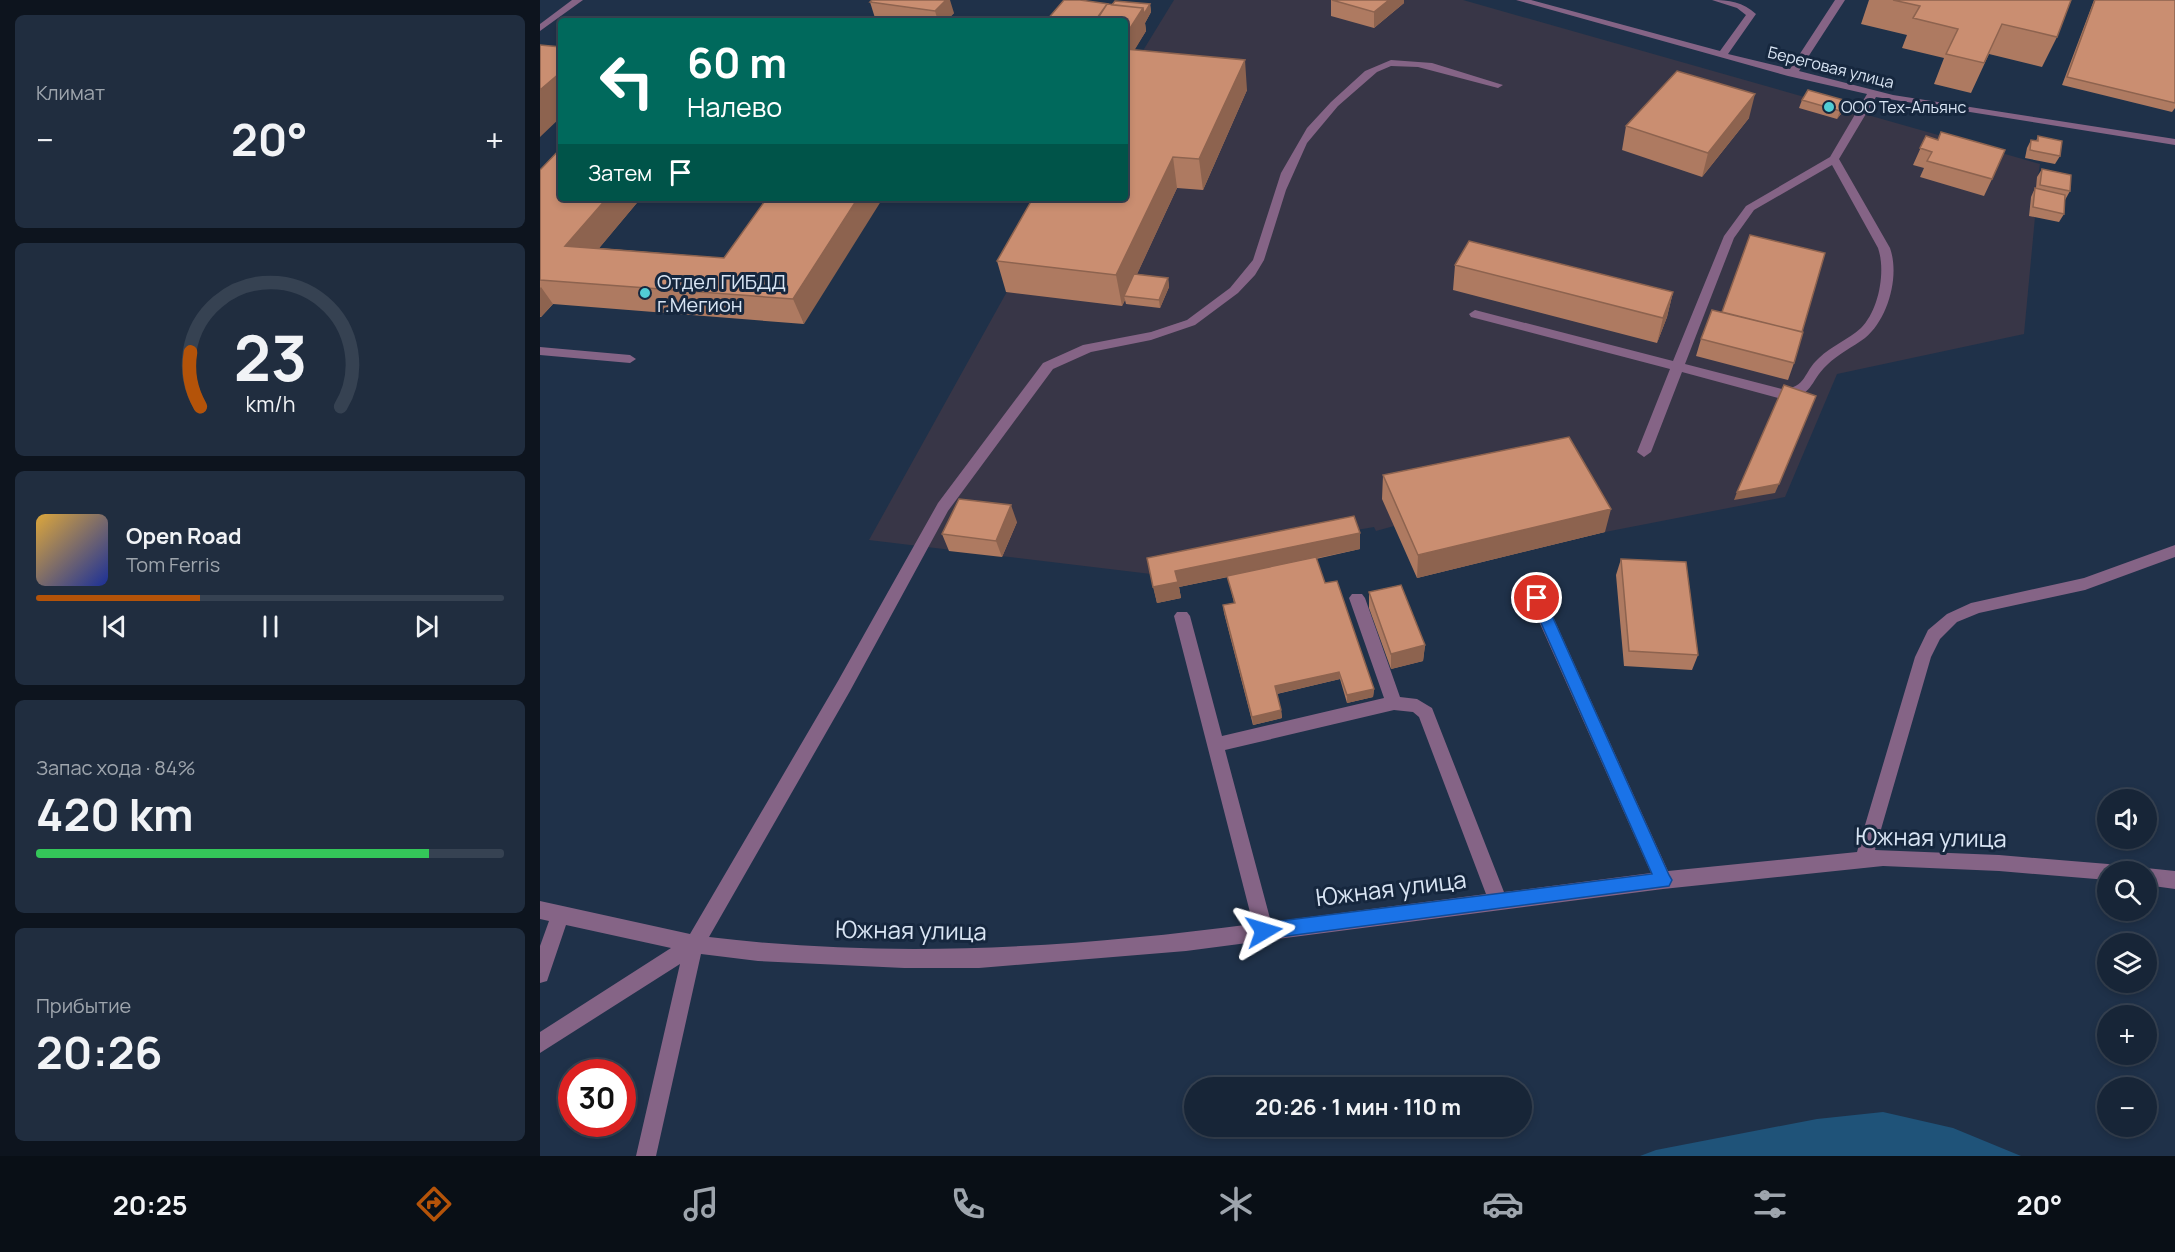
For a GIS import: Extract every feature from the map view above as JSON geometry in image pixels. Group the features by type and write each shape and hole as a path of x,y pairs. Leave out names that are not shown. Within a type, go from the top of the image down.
{"street":[{"path":"540,28 578,0"},
{"name":"Береговая улица","path":"1524,0 1722,56 1872,94 2175,142"},
{"path":"1717,0 1740,6 1751,14 1722,56"},
{"path":"1792,74 1840,0"},
{"path":"646,1156 694,944 844,686 943,507 1048,366 1065,354 1089,346 1155,335 1182,326 1207,312 1244,280 1256,265 1283,178 1305,136 1329,108 1375,68 1390,64 1424,66 1498,84"},
{"path":"1644,452 1728,238 1740,219 1750,208 1834,159 1872,94"},
{"path":"1475,314 1782,394 1798,394 1806,389 1812,373 1823,360 1863,332 1876,317 1888,272 1889,261 1834,159"},
{"path":"540,351 630,359"},
{"path":"1863,861 1923,657 1934,635 1953,618 1976,607 2085,584 2175,551"},
{"path":"1357,598 1394,703"},
{"path":"1537,598 1664,880"},
{"path":"1182,616 1264,931"},
{"path":"1216,745 1394,703 1418,706 1426,713 1498,901"},
{"name":"Южная улица","path":"540,910 694,944 825,956 904,959 979,958 1162,944 1664,880 1883,858 1999,862 2097,871"},
{"path":"2157,878 2175,880"},
{"path":"540,974 560,914"},
{"path":"540,1043 694,944"}],"shaded area":[{"path":"1174,0 1463,0 2040,164 2035,198 2031,197 2029,215 2035,217 2024,334 1837,374 1785,497 1605,532 1383,499 1394,526 1376,531 1374,527 1351,531 1151,574 869,540 1057,201 1128,201 1128,75"}],"water":[{"path":"1883,1112 1953,1128 2021,1156 1640,1156 1656,1150 1817,1119"}],"building":[{"path":"872,0 946,0 935,11 870,2"},
{"path":"1064,0 1109,4 1097,18 1049,18"},
{"path":"1332,0 1389,0 1374,12"},
{"path":"1893,0 2071,0 2057,37 2002,24 1984,63 1946,54 1958,29 1913,18 1920,6"},
{"path":"2095,0 2175,0 2175,103 2067,77"},
{"path":"1115,1 1150,4 1144,14 1143,8 1112,5"},
{"path":"1107,4 1143,8 1128,31 1128,18 1098,18"},
{"path":"540,45 558,47 558,75 540,90"},
{"path":"1128,49 1245,60 1199,159 1173,157 1116,275 997,261 1031,201 1128,201"},
{"path":"1677,71 1755,94 1708,153 1626,126"},
{"path":"1808,90 1847,101 1840,111 1802,100"},
{"path":"1941,132 2005,150 1992,179 1927,161 1932,152 1920,148 1926,136 1938,140"},
{"path":"2038,136 2062,141 2060,156 2030,150 2031,140 2038,141"},
{"path":"558,151 558,201 604,201 565,246 724,258 765,201 856,201 793,299 540,280 540,170"},
{"path":"2042,169 2071,175 2070,191 2040,185"},
{"path":"2035,188 2065,195 2064,214 2033,207"},
{"path":"1750,235 1825,253 1802,332 1722,312"},
{"path":"1469,241 1673,292 1663,318 1455,265"},
{"path":"1134,274 1168,278 1159,300 1124,296"},
{"path":"1712,310 1803,332 1794,363 1701,339"},
{"path":"1784,385 1816,396 1779,484 1737,492"},
{"path":"1569,437 1611,509 1418,555 1383,475"},
{"path":"959,499 1011,505 996,541 942,534"},
{"path":"1354,516 1360,533 1175,571 1178,582 1153,587 1147,558"},
{"path":"1316,557 1325,583 1337,581 1374,689 1347,695 1339,672 1275,686 1281,710 1252,717 1223,605 1235,603 1227,576"},
{"path":"1621,559 1686,562 1698,655 1629,651"},
{"path":"1401,585 1425,645 1391,654 1369,592"}],"place":[{"name":"ООО Тех-Альянс","path":"1829,107"},
{"name":"Отдел ГИБДД г.Мегион","path":"645,293"}],"route":[{"path":"1264,931 1664,880 1537,598"}]}
